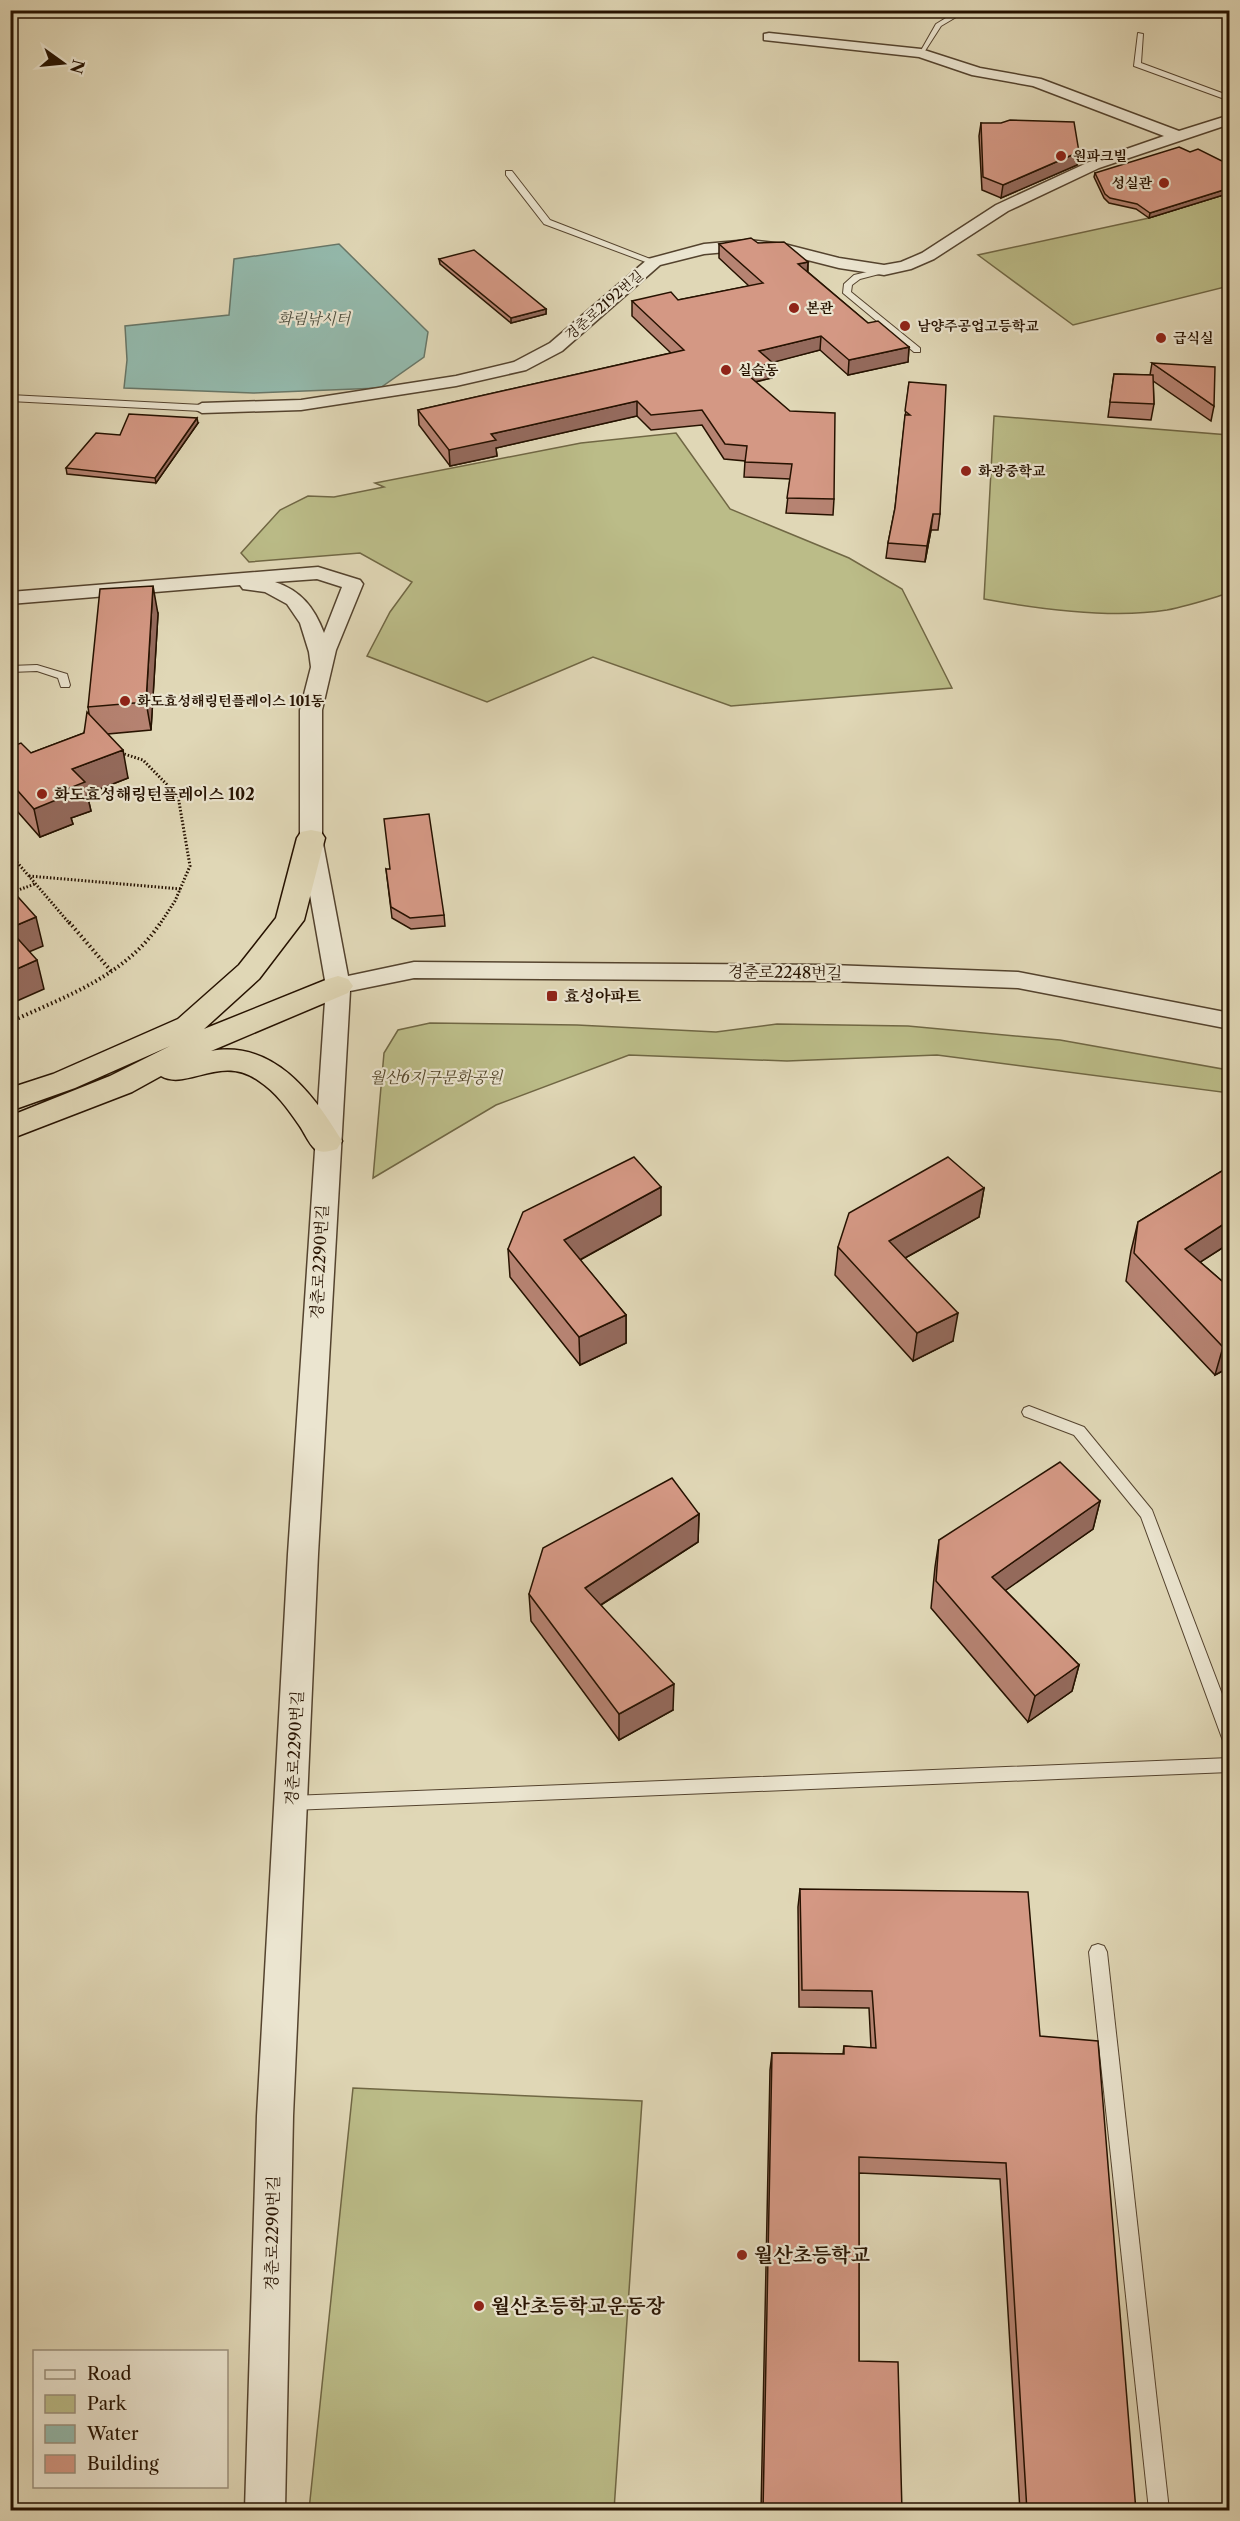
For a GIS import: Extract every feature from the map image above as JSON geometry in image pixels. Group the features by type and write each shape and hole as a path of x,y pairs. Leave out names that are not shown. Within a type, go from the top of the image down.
{"highway":[{"path":"187,1027 249,972 290,920 311,838"},
{"path":"10,1100 64,1081 187,1027 338,986"},
{"path":"10,1128 121,1084 216,1035 338,986"},
{"path":"121,1084 209,1062 240,1060 264,1069 290,1089 326,1141"}],"street":[{"path":"770,37 921,53 977,72 1036,82 1177,136"},
{"name":"경춘로2192번길","path":"201,408 301,405 456,381 520,366 556,347 654,262 704,249 749,245 784,249 838,263 884,270 905,266 928,256 1002,208 1094,165 1230,119"},
{"name":"경춘로2290번길","path":"182,584 318,573 353,584 322,668 311,710 311,838 338,986 326,1141 275,2116 265,2511"},
{"path":"10,598 182,584 255,585 283,593 306,610 316,635 322,668"},
{"name":"경춘로2248번길","path":"338,986 414,970 652,970 1018,980 1230,1022"}],"lane":[{"path":"921,53 938,25 965,10"},
{"path":"1140,34 1137,64 1230,99"},
{"path":"509,172 547,222 654,262"},
{"path":"884,270 857,277 848,284 847,293 917,350"},
{"path":"10,398 201,408"},
{"path":"10,669 35,667 53,670 63,676 65,685"},
{"path":"1029,1412 1079,1431 1147,1514 1230,1738"},
{"path":"291,1803 1230,1765"},
{"path":"1098,1952 1159,2511"}],"path":[{"path":"10,1022 97,982 146,945 181,889 190,866 178,796 143,760 116,752"},
{"path":"10,854 111,972"},
{"path":"28,876 181,889"},
{"path":"10,893 35,884"}],"green space":[{"path":"1229,193 1229,286 1073,325 978,255 1149,218"},
{"path":"994,416 1229,435 1229,593 1167,610 1146,613 1099,613 1052,609 984,599"},
{"path":"676,433 730,509 849,558 902,589 952,688 731,706 593,657 487,702 367,656 390,612 412,582 360,553 249,562 241,553 280,510 308,496 334,497 384,487 375,483 581,443"},
{"name":"월산6지구문화공원","path":"430,1023 577,1025 716,1032 777,1024 908,1026 1060,1040 1228,1070 1229,1093 937,1055 787,1061 629,1055 496,1105 373,1178 384,1053 398,1030"},
{"name":"월산초등학교운동장","path":"353,2088 642,2101 614,2510 309,2510"}],"water":[{"name":"화림낚시터","path":"339,244 428,332 424,357 380,388 253,393 124,388 127,360 125,326 229,315 234,259"}],"building":[{"path":"1010,120 1074,122 1079,152 1003,185 983,177 981,123 1001,123"},
{"name":"성실관","path":"1179,147 1190,152 1198,149 1230,165 1230,188 1150,213 1137,204 1110,198 1105,194 1095,173"},
{"path":"751,238 758,243 784,242 808,262 798,264 868,323 878,321 909,347 849,360 821,336 759,351 773,363 742,370 790,411 835,413 834,499 787,498 792,464 745,462 747,446 725,444 702,410 651,415 637,401 491,434 496,440 449,450 418,410 684,350 632,301 671,292 678,300 763,283 719,244"},
{"path":"474,250 546,309 511,318 439,259"},
{"path":"1152,363 1215,367 1214,406"},
{"path":"1114,374 1153,375 1154,404 1110,402"},
{"path":"909,382 946,385 940,514 933,514 927,546 888,543 895,508 905,415 910,415 905,411"},
{"path":"129,414 197,418 155,478 66,468 96,433 120,435"},
{"name":"화도효성해링턴플레이스 101동","path":"153,586 146,702 88,707 100,589"},
{"path":"87,712 123,750 72,769 85,782 62,791 66,796 34,809 10,782 10,747 21,743 31,753 84,733"},
{"path":"429,814 444,915 410,918 391,907 386,869 390,869 384,819"},
{"path":"10,888 36,917 10,928"},
{"path":"10,930 37,960 10,972"},
{"path":"634,1157 661,1187 564,1240 626,1315 579,1337 508,1249 523,1212"},
{"path":"948,1157 984,1188 889,1241 958,1313 917,1333 838,1247 849,1213"},
{"path":"1230,1166 1230,1220 1185,1249 1230,1288 1230,1344 1223,1347 1134,1253 1138,1222"},
{"path":"1060,1462 1100,1501 992,1577 1079,1665 1035,1696 936,1581 939,1540"},
{"path":"672,1478 699,1514 585,1588 674,1684 619,1714 529,1594 543,1548"},
{"name":"월산초등학교","path":"800,1889 1028,1892 1040,2036 1098,2041 1136,2511 1027,2511 1006,2163 859,2157 859,2361 898,2362 902,2511 763,2511 772,2053 844,2054 844,2046 876,2048 872,1991 802,1990"}],"place":[{"name":"원파크빌","path":"1061,156"},
{"name":"성실관","path":"1164,183"},
{"name":"본관","path":"794,308"},
{"name":"남양주공업고등학교","path":"905,326"},
{"name":"급식실","path":"1161,338"},
{"name":"실습동","path":"726,370"},
{"name":"화광중학교","path":"966,471"},
{"name":"화도효성해링턴플레이스 101동","path":"125,701"},
{"name":"화도효성해링턴플레이스 102","path":"42,794"},
{"name":"효성아파트","path":"552,996"},
{"name":"월산초등학교","path":"742,2255"},
{"name":"월산초등학교운동장","path":"479,2306"}]}
